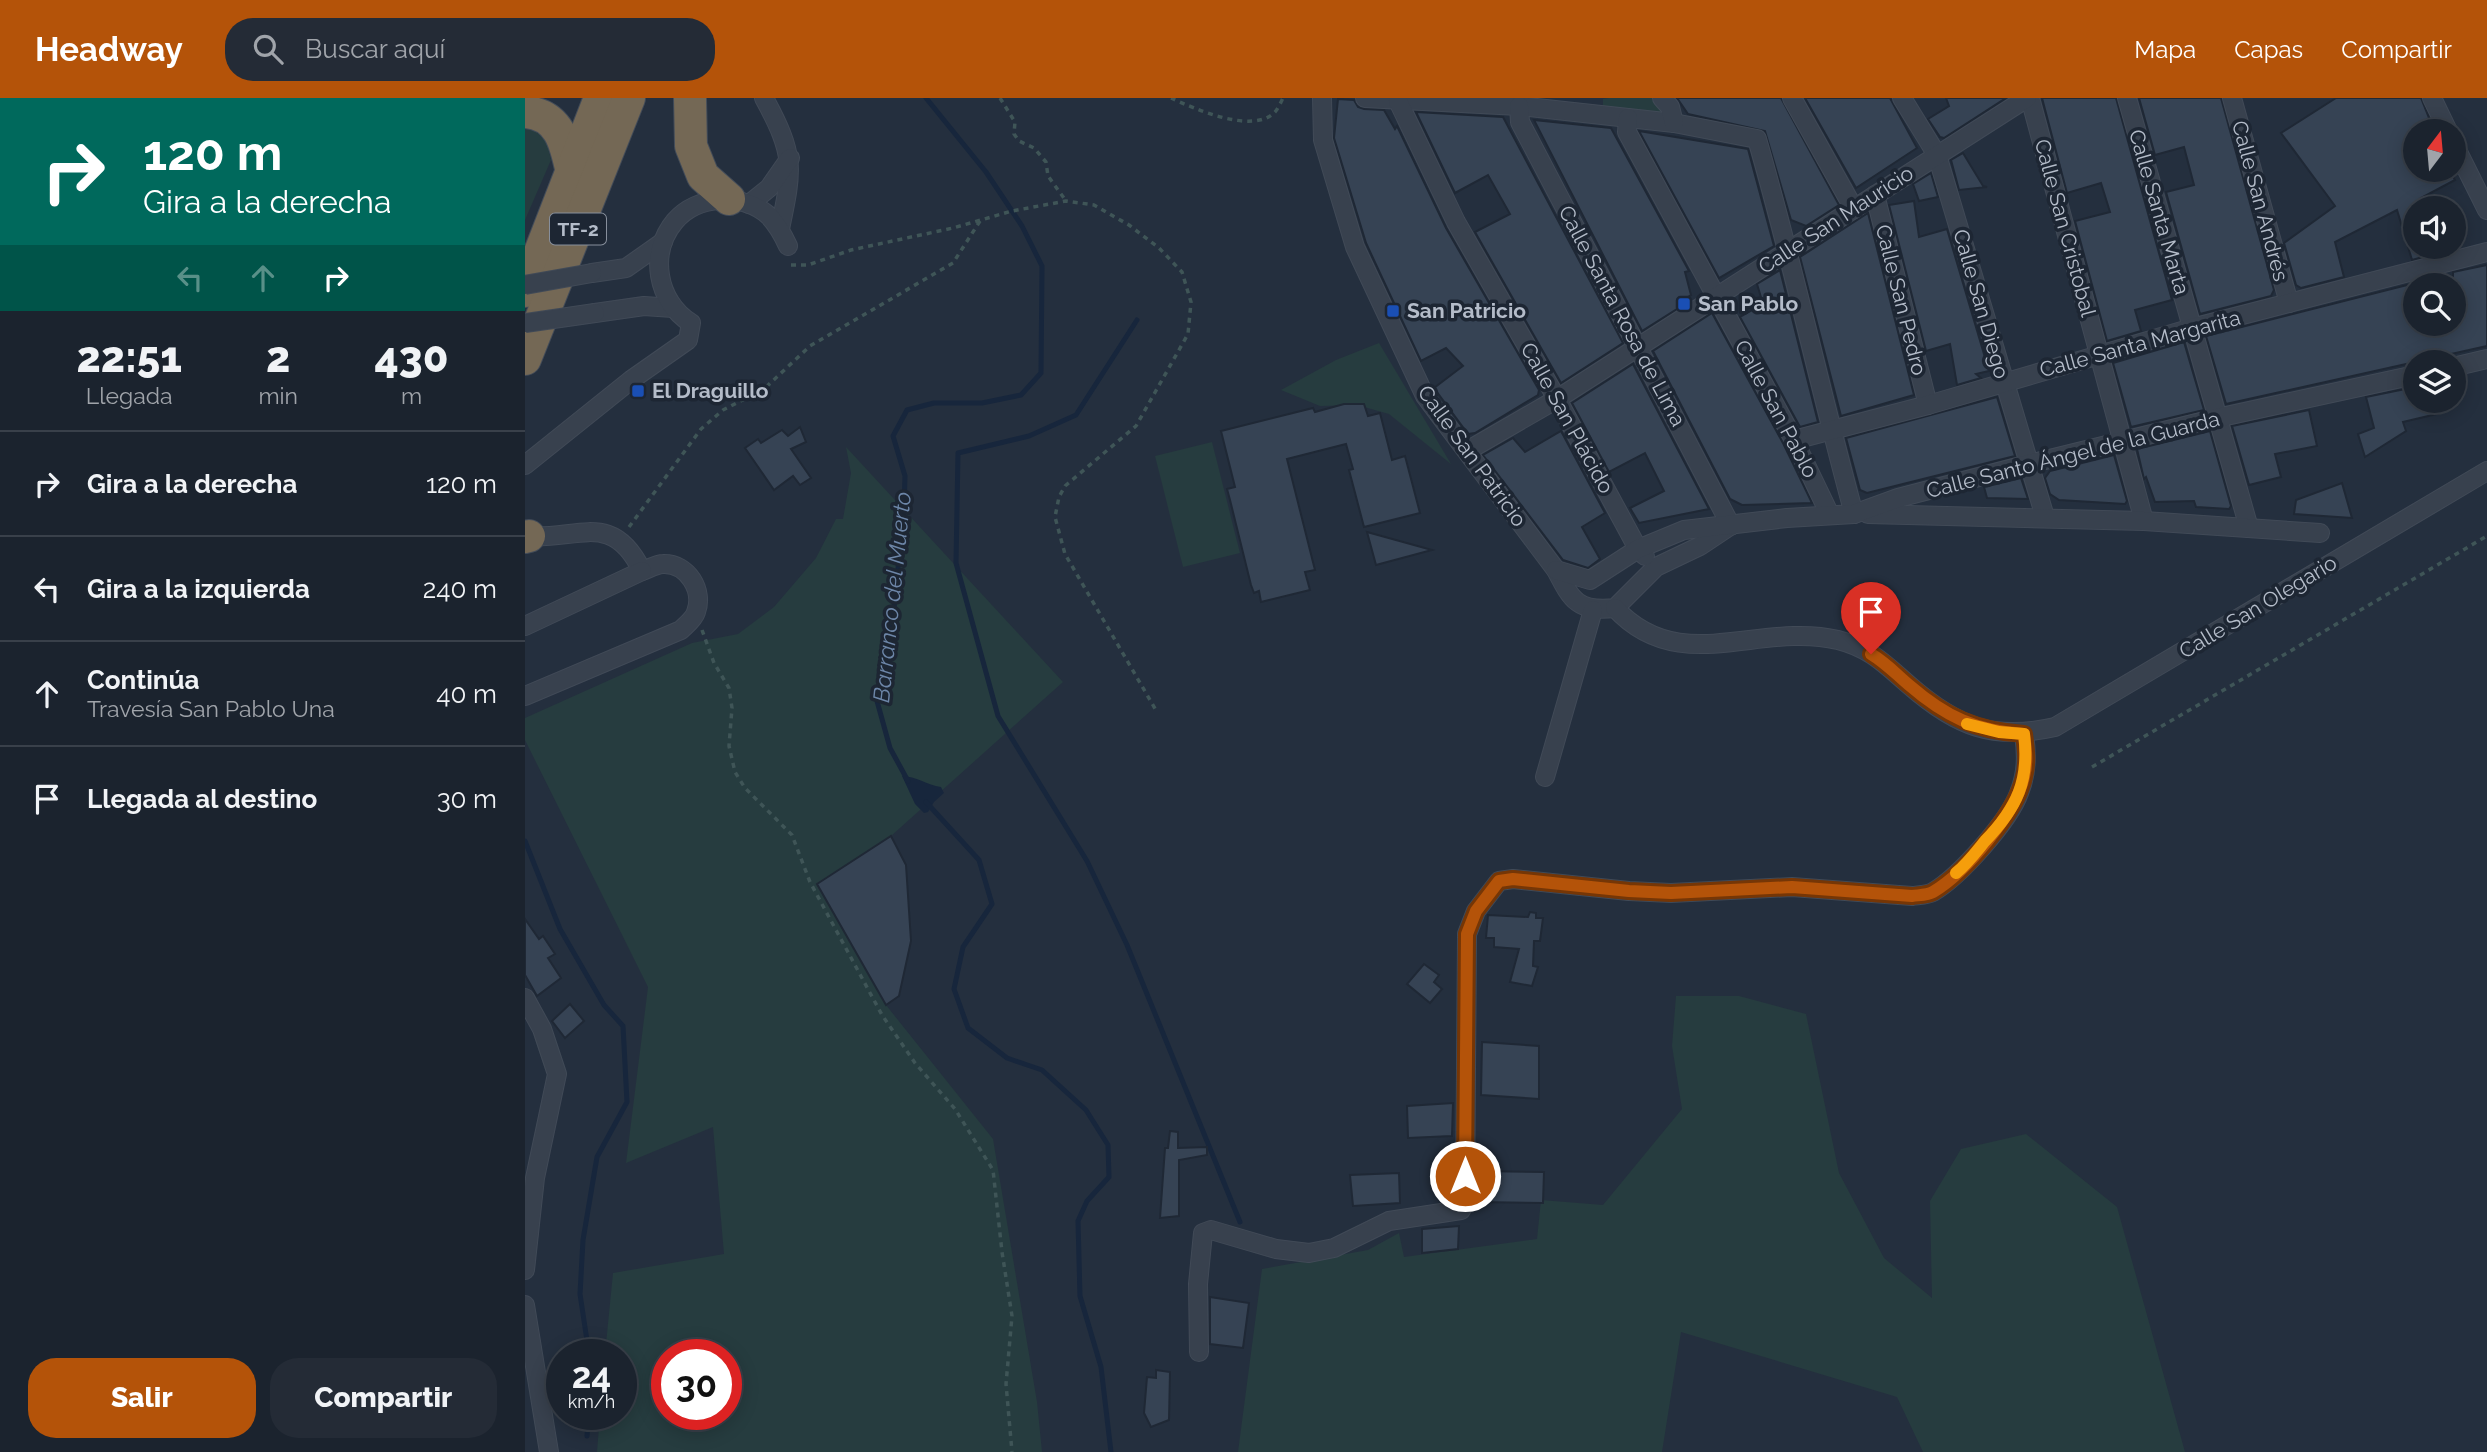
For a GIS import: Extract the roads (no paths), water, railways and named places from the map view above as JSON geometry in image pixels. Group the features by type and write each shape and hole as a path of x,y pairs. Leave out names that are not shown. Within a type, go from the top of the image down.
{"highway":[{"name":"TF-2","path":"525,291 600,98"},
{"name":"TF-2","path":"525,359 629,98"},
{"path":"690,98 691,146 703,176 739,202"},
{"path":"525,112 542,117 557,128 565,140 572,173"}],"street":[{"path":"764,98 778,124 790,158 789,186 780,229"},
{"name":"Calle San Patricio","path":"1322,98 1323,140 1355,247 1425,396 1556,570"},
{"path":"1365,98 1398,102 1519,106 1674,123 1757,139 1790,250 1831,430 1854,514"},
{"path":"1519,106 1564,98"},
{"path":"1662,98 1670,107 1674,123"},
{"name":"Calle San Pedro","path":"1792,98 1801,109 1853,209"},
{"name":"Calle San Diego","path":"1902,98 1937,155 2045,517"},
{"name":"Calle San Mauricio","path":"1467,452 1557,399 2028,98"},
{"name":"Calle San Cristobal","path":"2028,98 2144,521"},
{"name":"Calle Santa Marta","path":"2127,98 2249,528"},
{"name":"Calle San Andrés","path":"2232,98 2289,303"},
{"path":"2432,98 2442,119"},
{"name":"Calle San Plácido","path":"1398,102 1456,222 1557,399 1638,549 1656,566"},
{"name":"Calle Santa Rosa de Lima","path":"1519,106 1520,122 1731,526"},
{"name":"Calle San Pablo","path":"1628,118 1627,132 1794,440 1831,515"},
{"path":"739,202 769,187 790,158"},
{"path":"2466,168 2487,210"},
{"name":"Calle San Pedro","path":"1875,195 1928,405"},
{"path":"525,465 622,387 688,340 691,323 673,308 663,292 658,275 663,242 675,221 690,209 708,201 739,202 767,215 780,229 788,246"},
{"path":"525,285 626,268 663,242"},
{"name":"Calle Santa Margarita","path":"1794,440 1928,405 2192,328 2487,252"},
{"path":"525,323 644,306 673,308"},
{"path":"2466,363 2487,359"},
{"name":"Calle Santo Ángel de la Guarda","path":"1590,580 1638,549 1683,530 1854,514 1898,498 2029,464 2217,418 2403,378"},
{"name":"Calle San Olegario","path":"2024,734 2055,727 2487,471"},
{"path":"1934,490 1938,514"},
{"name":"Calle San Olegario","path":"1854,514 2144,521 2320,533"},
{"name":"Calle Santo Ángel de la Guarda","path":"1615,608 1656,566 1700,546 1731,526"},
{"path":"526,536 597,531 619,540 633,554 642,571"},
{"path":"525,626 662,564 680,567 692,580 699,596 696,615 681,630 525,696"},
{"path":"1545,777 1588,607 1584,591 1590,580 1556,570"},
{"path":"1199,1352 1198,1284 1203,1233 1211,1230 1276,1249 1309,1253 1334,1248 1389,1221 1461,1210 1465,1203 1467,934 1476,911 1499,881 1513,879 1671,893 1792,887 1912,896 1932,893 1961,869 2006,818 2018,796 2027,755 2024,734 1999,732 1966,724 1933,705 1886,662 1850,643 1820,636 1704,644 1674,643 1653,637 1631,626 1615,608 1588,607 1570,598 1556,570"},
{"path":"525,998 542,1029 557,1074 535,1178 525,1270"},
{"path":"525,1305 549,1452"}],"water":[{"path":"902,776 941,787 944,793 928,812 924,813 915,804"}],"waterway":[{"name":"Barranco del Muerto","path":"908,781 890,748 877,701 891,638 904,509 905,476 893,436 907,410 934,403 982,403 1021,395 1041,373 1042,266 1022,226 986,172 926,98"},
{"path":"1137,320 1076,415 1029,436 958,453 956,563 998,716 1087,861 1127,945 1240,1222"},
{"name":"Barranco del Muerto","path":"926,802 979,860 992,904 963,947 954,989 968,1028 1007,1058 1042,1070 1086,1110 1108,1145 1109,1177 1087,1201 1078,1221 1080,1296 1101,1367 1111,1452"},
{"path":"525,841 560,929 604,1005 623,1026 627,1102 597,1157 583,1240 580,1294 587,1339"},
{"path":"587,1436 588,1430"}],"place":[{"name":"San Pablo","path":"1684,304"},
{"name":"San Patricio","path":"1393,311"},
{"name":"El Draguillo","path":"638,391"}]}
